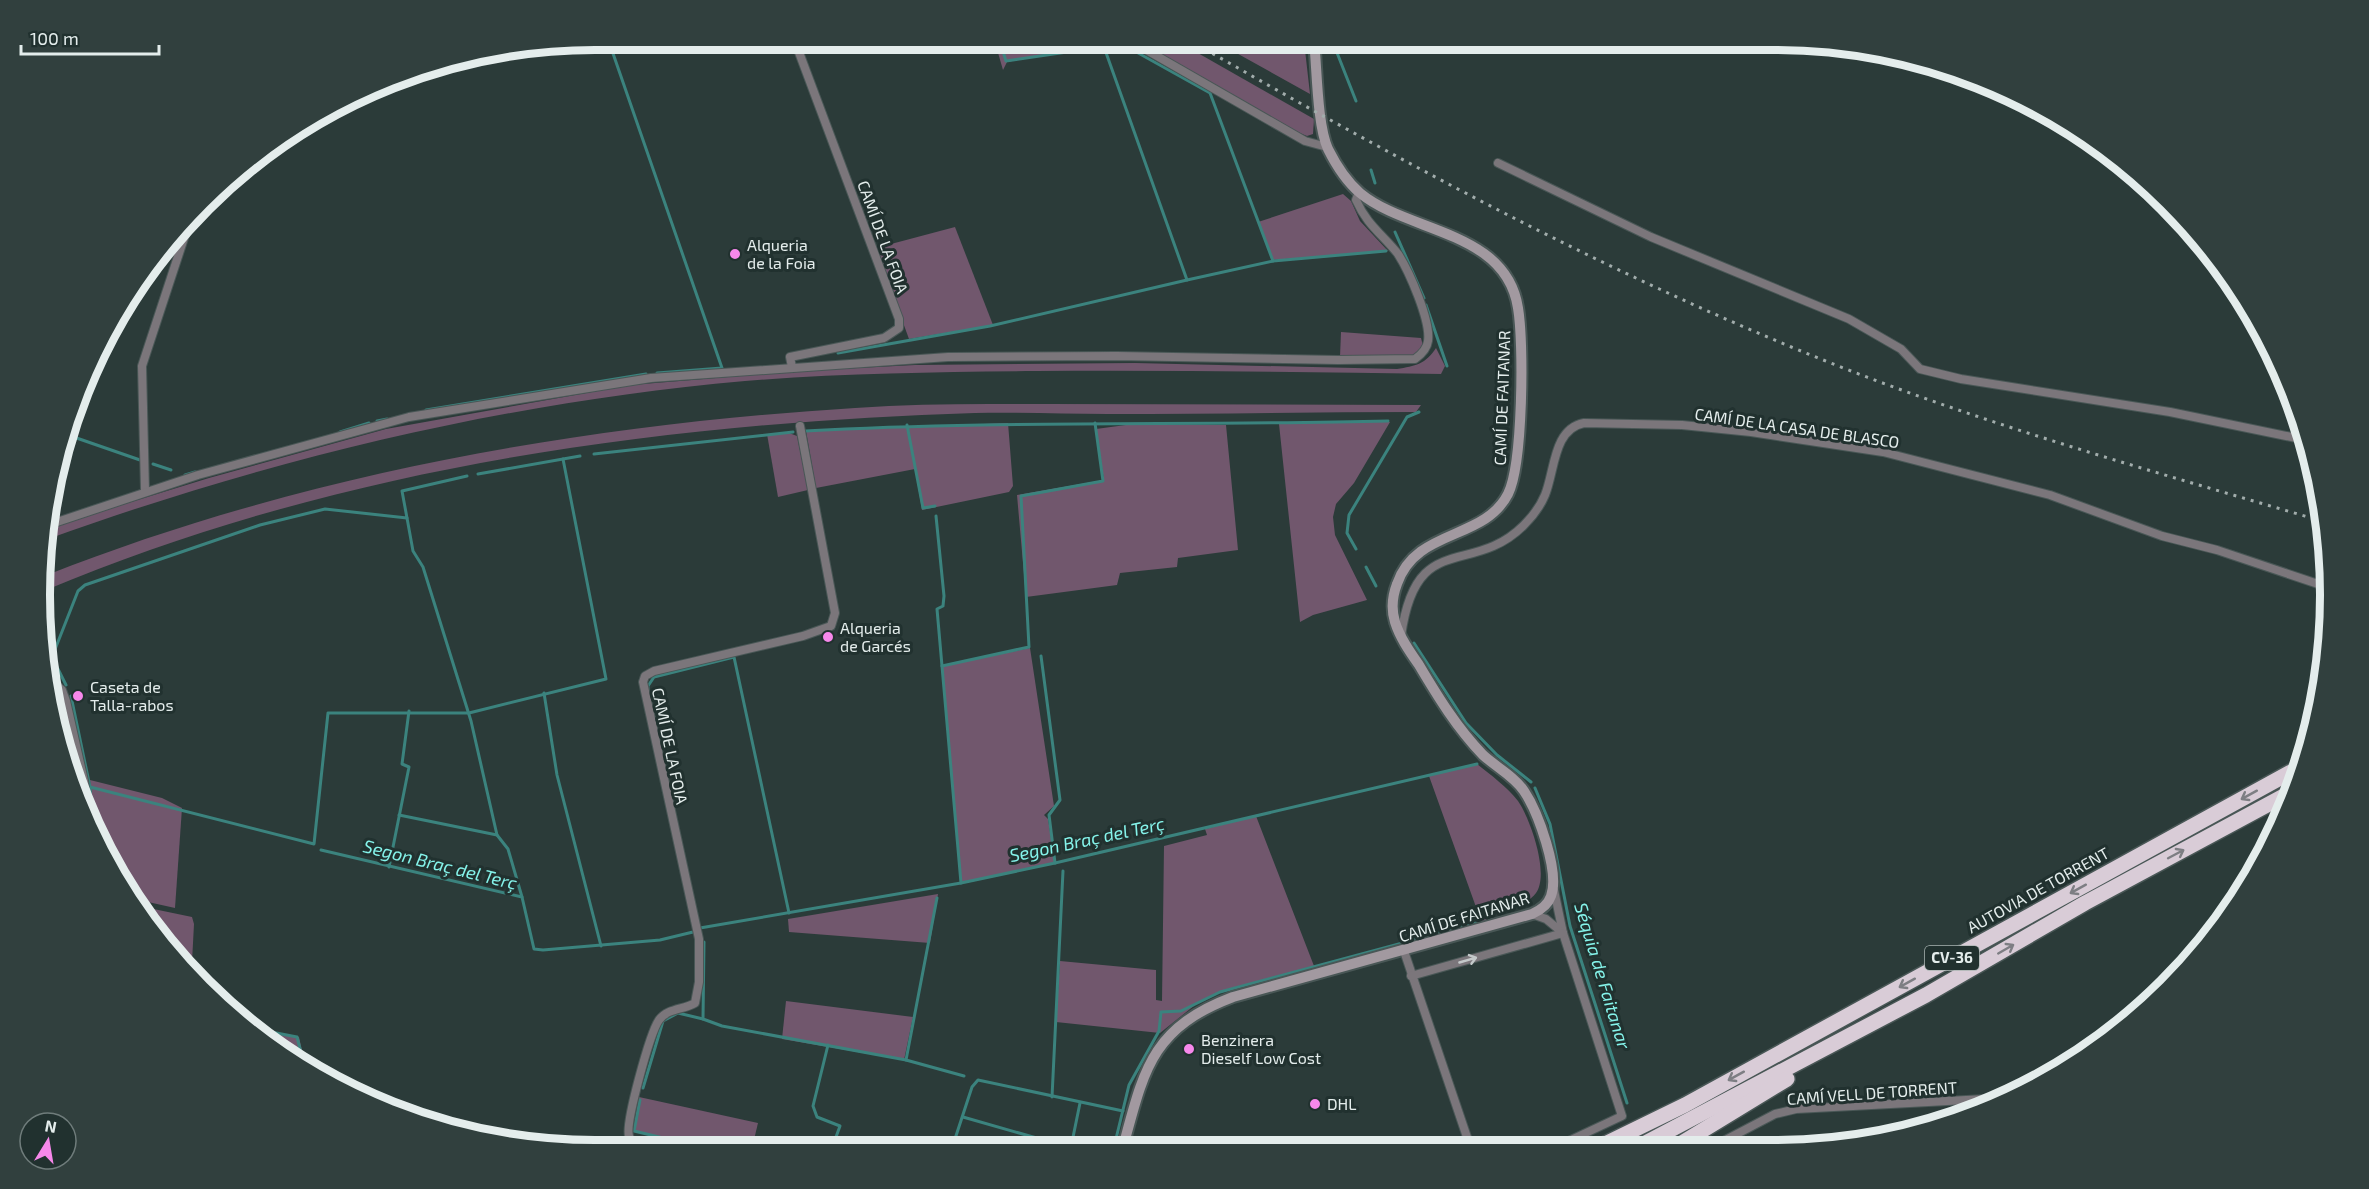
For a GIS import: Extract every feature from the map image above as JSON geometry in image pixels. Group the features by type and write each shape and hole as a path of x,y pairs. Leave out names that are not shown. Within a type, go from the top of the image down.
{"highway":[{"name":"AUTOVIA DE TORRENT","path":"1613,1140 1685,1105 2290,772"},
{"name":"AUTOVIA DE TORRENT","path":"1651,1140 1926,995 2085,903 2280,798"},
{"path":"1687,1140 1926,995"}],"street":[{"name":"CAMÍ DE LA FOIA","path":"792,367 790,357 884,338 899,328 899,319 849,181 798,50"},
{"path":"1148,50 1305,141 1327,147"},
{"name":"CAMÍ DE FAITANAR","path":"1125,1140 1142,1080 1155,1053 1172,1032 1197,1013 1233,997 1532,914 1548,903 1554,886 1542,828 1531,801 1522,787 1484,756 1453,720 1401,637 1392,607 1402,572 1417,553 1479,522 1497,509 1514,477 1519,442 1518,306 1506,274 1486,255 1359,192 1345,178 1327,147 1315,50"},
{"path":"1498,163 1650,237 1849,320 1901,349 1920,369 1961,380 2170,412 2297,438"},
{"path":"54,523 146,491 410,417 651,378 948,357 1117,356 1338,360 1415,358 1424,353 1428,342 1428,331 1418,297 1398,255 1365,218 1356,200 1359,192"},
{"path":"146,491 142,366 185,235"},
{"name":"CAMÍ DE LA CASA DE BLASCO","path":"1401,637 1414,588 1425,572 1437,564 1501,543 1518,531 1539,508 1562,440 1569,429 1584,423 1682,425 1751,432 1882,452 2050,495 2153,533 2217,550 2319,584"},
{"name":"CAMÍ DE LA FOIA","path":"630,1140 628,1136 643,1065 658,1021 668,1011 695,1003 699,982 699,939 643,682 645,676 654,671 802,636 831,626 835,613 800,426"},
{"path":"57,685 63,690 66,700 85,787"},
{"path":"1554,886 1563,933 1622,1116 1571,1140"},
{"path":"1532,914 1546,919 1563,933"},
{"path":"1412,976 1563,933"},
{"path":"1404,951 1468,1140"},
{"name":"CAMÍ VELL DE TORRENT","path":"1725,1140 1775,1114 1796,1109 1980,1099"}],"shaded area":[{"path":"997,50 1076,50 1007,62 1003,70"},
{"path":"1154,50 1193,50 1314,119 1313,134 1307,136"},
{"path":"1231,50 1305,50 1310,94"},
{"path":"1343,194 1351,201 1360,221 1388,251 1272,260 1258,222"},
{"path":"955,227 993,325 909,339 876,248"},
{"path":"1341,332 1421,338 1423,346 1411,359 1340,357"},
{"path":"1436,348 1445,366 1441,374 1137,371 927,372 781,378 656,390 479,419 304,459 218,483 53,537 54,527 79,518 209,478 386,429 631,385 799,371 915,365 1135,363 1397,369 1409,367 1428,358"},
{"path":"950,404 1421,405 1416,412 975,413 857,418 620,441 502,459 386,483 270,512 157,547 50,588 51,574 144,540 243,509 343,482 444,460 649,427 855,408"},
{"path":"1390,422 1354,483 1336,504 1333,517 1335,535 1367,600 1313,615 1300,622 1279,424"},
{"path":"1008,423 1013,486 1009,492 922,510 915,469 816,488 806,431"},
{"path":"1133,424 1226,425 1238,550 1178,558 1177,567 1120,573 1117,585 1026,597 1017,495 1104,480 1096,429"},
{"path":"789,433 797,436 808,490 778,497 767,434"},
{"path":"1030,648 1054,806 1044,815 1048,819 1055,863 961,883 942,666"},
{"path":"1477,764 1499,781 1523,809 1537,846 1541,873 1540,884 1532,897 1520,904 1486,915 1487,922 1481,921 1429,776"},
{"path":"90,780 162,798 182,808 175,908 144,901 106,836 93,807"},
{"path":"1256,816 1314,966 1228,989 1200,1001 1160,1033 1056,1022 1060,961 1156,970 1156,1000 1162,1001 1164,846 1207,835 1205,829"},
{"path":"938,894 930,943 789,932 788,919"},
{"path":"149,908 192,917 194,924 192,962"},
{"path":"786,1001 913,1017 904,1060 782,1039"},
{"path":"268,1031 299,1037 303,1054"},
{"path":"639,1097 758,1123 754,1140 674,1140 633,1130"}],"waterway":[{"path":"612,50 722,368 657,373"},
{"path":"1002,50 1006,61 1081,50"},
{"path":"1105,50 1187,280 1273,261"},
{"path":"1133,50 1210,93 1273,261 1386,251"},
{"name":"Séquia de Faitanar","path":"1336,50 1356,101"},
{"name":"Séquia de Faitanar","path":"1371,170 1375,183"},
{"name":"Séquia de Faitanar","path":"1395,232 1424,298"},
{"path":"838,353 990,326 1187,280"},
{"name":"Séquia de Faitanar","path":"1426,305 1447,366"},
{"path":"426,410 646,374"},
{"name":"Séquia de Faitanar","path":"1356,549 1347,533 1349,515 1407,417 1419,412"},
{"path":"377,421 387,419"},
{"path":"805,431 1023,424 1388,421"},
{"path":"340,432 369,423"},
{"path":"942,666 1029,647 1021,496 1103,481 1095,423"},
{"path":"907,425 923,508 935,506"},
{"path":"594,454 793,432"},
{"path":"73,437 140,460"},
{"path":"478,474 580,456"},
{"path":"71,696 90,787 314,844 328,713 469,713 606,679 563,459"},
{"path":"153,464 171,470"},
{"path":"185,475 195,472"},
{"path":"53,654 78,591 85,585 260,525 325,509 407,518 402,491 467,476"},
{"path":"936,516 944,596 943,606 937,609 961,883"},
{"path":"407,518 413,551 423,567 471,721 497,835 508,849 522,897"},
{"name":"Séquia de Faitanar","path":"1366,567 1376,586"},
{"name":"Séquia de Faitanar","path":"1414,643 1466,723 1497,755 1531,782"},
{"path":"1041,656 1060,800 1049,815 1055,863"},
{"path":"648,690 654,677 734,657 789,913"},
{"path":"54,660 66,685"},
{"path":"544,693 557,775 601,946"},
{"path":"389,867 409,767 402,764 409,711"},
{"name":"Segon Braç del Terç","path":"700,928 961,883 1477,764"},
{"path":"90,787 91,803"},
{"name":"Séquia de Faitanar","path":"1535,788 1550,824 1570,926 1627,1103"},
{"path":"399,815 497,835"},
{"name":"Segon Braç del Terç","path":"321,850 522,897 534,949 660,940 693,932"},
{"path":"1052,1097 1063,871"},
{"path":"906,1060 937,898"},
{"path":"1116,1140 1129,1085 1159,1031 1161,1012 1181,1011 1220,992 1477,923"},
{"path":"704,942 703,1019 722,1026 906,1060 964,1076"},
{"path":"643,1088 663,1021 678,1013 703,1019"},
{"path":"269,1032 297,1037 301,1054"},
{"path":"828,1045 813,1106 817,1117 840,1126 835,1140"},
{"path":"955,1140 972,1087 978,1080 1123,1111"},
{"path":"640,1100 634,1131 672,1140"},
{"path":"1072,1140 1080,1103"},
{"path":"963,1117 1044,1140"}],"railway":[{"path":"1207,50 1350,131 1514,218 1680,299 1765,336 1851,371 1968,413 2086,451 2314,519"}],"place":[{"name":"Alqueria de la Foia","path":"735,254"},
{"name":"Alqueria de Garcés","path":"828,637"},
{"name":"Caseta de Talla-rabos","path":"78,696"},
{"name":"Benzinera Dieself Low Cost","path":"1189,1049"},
{"name":"DHL","path":"1315,1104"}]}
